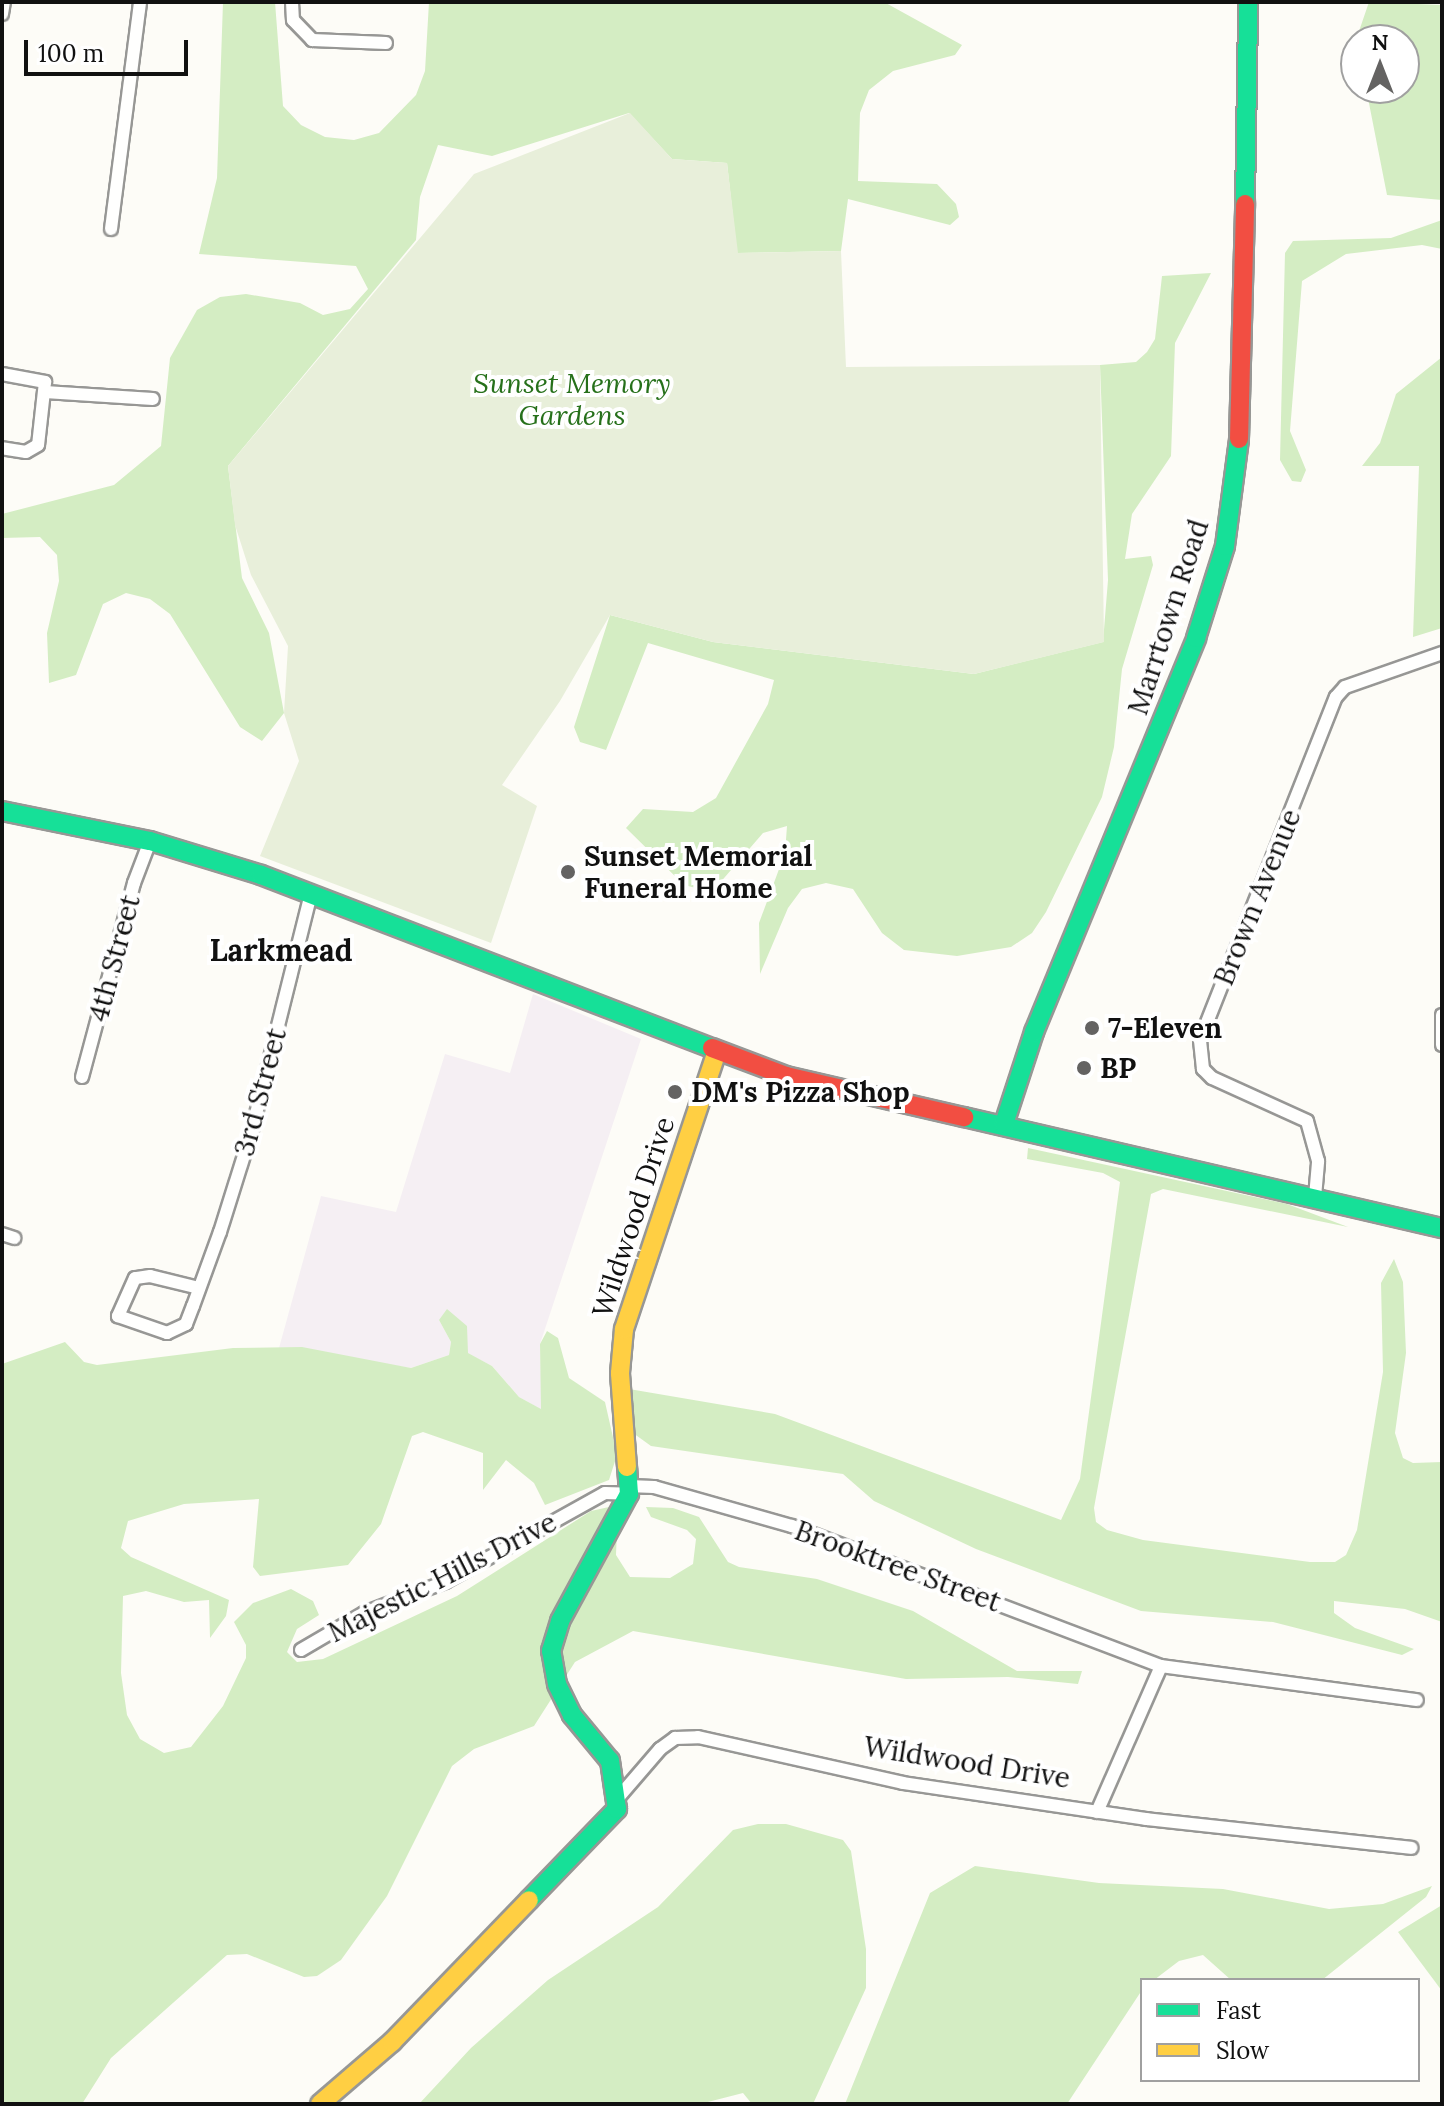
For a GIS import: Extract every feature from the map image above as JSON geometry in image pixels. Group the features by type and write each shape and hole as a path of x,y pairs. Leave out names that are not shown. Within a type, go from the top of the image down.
{"street":[{"path":"2,14 4,2"},
{"path":"111,229 140,2"},
{"path":"292,2 293,20 312,40 386,43"},
{"name":"Marrtown Road","path":"1004,1124 1034,1032 1196,638 1225,546 1241,428 1248,2"},
{"path":"2,374 45,382 38,445 26,452 2,448"},
{"path":"45,392 153,399"},
{"name":"Brown Avenue","path":"1315,1197 1318,1161 1307,1121 1212,1078 1203,1069 1200,1040 1336,697 1345,687 1442,653"},
{"path":"2,811 150,841 311,893 786,1076 1004,1124 1442,1228"},
{"name":"4th Street","path":"82,1077 134,883 150,841"},
{"name":"3rd Street","path":"199,1288 150,1276 135,1278 118,1316 124,1323 178,1331 186,1324 199,1288 252,1130 311,893"},
{"path":"1442,1015 1442,1045"},
{"name":"Wildwood Drive","path":"628,1490 620,1373 624,1329 717,1051"},
{"name":"Brooktree Street","path":"628,1490 654,1487 792,1526 1161,1666"},
{"path":"617,1799 610,1761 572,1715 557,1684 551,1651 560,1621 628,1490"},
{"name":"Majestic Hills Drive","path":"301,1650 364,1613 445,1582 605,1493 628,1490"},
{"path":"1161,1666 1417,1700"},
{"name":"Wildwood Drive","path":"1097,1812 1161,1666"},
{"name":"Wildwood Drive","path":"320,2104 402,2031 617,1809 617,1799 660,1749 675,1738 698,1737 903,1783 1097,1812 1411,1848"}],"shaded area":[{"path":"533,994 641,1039 540,1344 542,1410 519,1397 492,1366 467,1353 467,1326 439,1320 451,1342 449,1355 411,1368 279,1348 321,1196 396,1212 445,1054 510,1073"}],"green space":[{"path":"223,2 275,2 283,106 301,125 325,137 354,140 379,133 416,95 425,71 429,2 884,2 962,45 955,55 893,71 869,90 860,113 858,181 937,184 956,204 959,217 950,225 848,199 841,251 737,253 727,163 672,159 629,113 492,156 438,145 420,197 416,240 228,466 242,578 269,633 284,713 262,741 240,727 170,614 150,599 126,593 103,604 76,675 49,683 47,633 59,581 57,555 40,537 2,538 2,514 114,485 161,446 170,358 197,310 220,297 246,294 300,303 323,315 350,309 368,289 356,266 199,254 217,178"},
{"path":"1369,2 1442,5 1442,200 1387,195 1369,104 1420,104 1420,24 1361,24"},
{"name":"Sunset Memory Gardens","path":"630,113 672,159 727,163 738,253 841,251 846,367 1100,365 1104,642 974,674 713,642 610,615 560,701 502,785 537,806 491,943 260,856 299,761 284,713 288,646 251,575 235,525 228,466 474,174"},
{"path":"1442,220 1442,249 1422,245 1346,254 1302,281 1290,431 1306,470 1301,482 1292,481 1280,460 1285,253 1293,241 1391,238"},
{"path":"1211,273 1175,343 1171,456 1132,514 1125,559 1151,556 1153,565 1122,669 1114,747 1102,797 1046,912 1032,933 1011,947 957,956 904,950 882,933 853,889 826,883 802,889 788,908 760,974 759,923 785,853 787,826 763,833 712,892 684,885 626,828 643,809 693,812 716,798 768,704 774,680 648,643 606,750 580,742 574,727 610,615 713,642 974,674 1103,642 1108,580 1100,365 1136,362 1147,352 1155,339 1162,276"},
{"path":"1442,357 1442,628 1413,637 1419,466 1362,466 1380,443 1396,394"},
{"path":"1028,1148 1287,1204 1348,1227 1163,1189 1151,1194 1094,1508 1096,1522 1107,1530 1143,1540 1310,1562 1335,1562 1346,1555 1357,1530 1383,1372 1381,1283 1394,1259 1403,1282 1406,1353 1395,1433 1403,1458 1413,1463 1442,1462 1442,1622 1405,1609 1334,1601 1334,1613 1355,1628 1414,1649 1402,1655 1273,1622 1141,1611 976,1549 874,1501 843,1474 651,1446 633,1433 629,1389 775,1414 1061,1520 1080,1479 1120,1182 1103,1173 1027,1159"},
{"path":"447,1309 467,1326 468,1353 492,1366 519,1397 541,1409 540,1344 547,1331 558,1338 569,1378 605,1402 617,1455 609,1480 545,1505 534,1483 506,1460 483,1490 483,1453 423,1432 412,1436 381,1524 348,1565 260,1576 253,1567 259,1499 184,1504 128,1521 121,1548 131,1557 229,1600 226,1616 210,1638 209,1600 184,1602 146,1591 123,1596 121,1673 127,1715 140,1739 164,1753 191,1747 223,1706 246,1658 246,1645 234,1622 253,1603 291,1589 313,1601 319,1615 297,1629 287,1652 297,1662 323,1659 457,1596 591,1511 618,1505 616,1555 630,1577 670,1578 693,1564 696,1539 687,1530 651,1517 646,1507 673,1508 699,1517 728,1562 739,1567 817,1579 913,1611 1017,1671 1082,1671 1078,1684 1008,1677 906,1679 633,1631 575,1662 534,1726 474,1749 452,1766 387,1896 341,1960 317,1976 304,1977 247,1954 227,1955 111,2058 82,2104 2,2104 2,1364 65,1342 84,1362 97,1365 233,1348 302,1347 411,1368 449,1355 451,1342 439,1320"},
{"path":"758,1824 786,1824 843,1840 851,1851 866,1949 866,1988 813,2104 752,2104 743,2093 700,2104 419,2104 471,2048 548,1980 658,1907 733,1830"},
{"path":"975,1866 1099,1883 1223,1889 1329,1909 1383,1904 1432,1886 1426,1897 1325,1978 1229,1978 1203,1955 1179,1961 1157,1978 1140,1978 1140,1993 1067,2104 845,2104 930,1893"},
{"path":"1442,1905 1442,1991 1398,1932"}],"traffic: fast":[{"path":"1245,204 1248,2"},
{"path":"1004,1124 1034,1032 1196,638 1225,546 1239,439"},
{"path":"2,811 150,841 261,875 712,1048"},
{"path":"964,1117 1442,1228"},
{"path":"529,1900 617,1809 610,1761 572,1715 557,1684 551,1651 560,1621 629,1494 627,1467"}],"traffic: slow":[{"path":"627,1467 620,1373 624,1329 717,1051"},
{"path":"320,2104 392,2042 529,1900"}],"traffic: jam":[{"path":"1239,439 1245,204"},
{"path":"712,1048 786,1076 964,1117"}],"place":[{"name":"Sunset Memorial Funeral Home","path":"568,872"},
{"name":"7-Eleven","path":"1092,1028"},
{"name":"BP","path":"1084,1068"},
{"name":"DM's Pizza Shop","path":"675,1092"}],"district":[{"name":"Larkmead","path":"281,950"}]}
